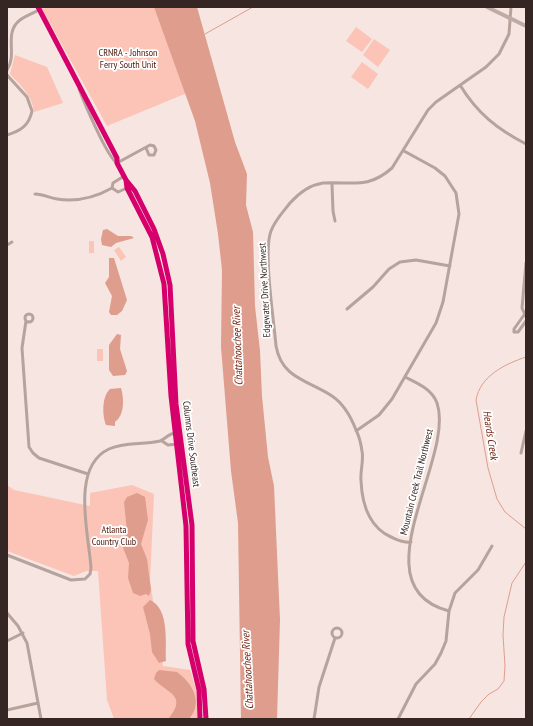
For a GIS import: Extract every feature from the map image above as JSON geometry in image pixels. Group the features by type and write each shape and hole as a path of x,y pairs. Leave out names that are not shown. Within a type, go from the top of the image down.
{"street":[{"path":"487,7 526,26"},
{"name":"Edgewater Drive Northwest","path":"411,542 404,542 385,534 378,528 367,513 361,481 363,451 347,412 336,399 296,377 287,370 280,359 276,346 268,248 271,232 277,220 301,192 316,184 359,184 376,180 392,168 404,151 428,110 486,67 499,54 509,34 511,7"},
{"path":"7,70 12,61 10,38 13,28 22,19 39,9"},
{"name":"Columns Drive Southeast","path":"39,9 117,158 117,163 126,180 127,188 152,237 162,273 167,320 171,396 186,526 188,644 199,690 200,719"},
{"path":"7,75 27,97 32,111 26,125 21,130 7,135"},
{"path":"460,85 468,98 484,117 507,134 526,144"},
{"path":"117,163 146,148"},
{"path":"356,431 372,421 384,410 405,377 439,316 459,214 456,193 449,181 441,172 404,151"},
{"path":"36,194 58,199 72,200 93,196 112,188 113,183 124,176"},
{"name":"Columns Drive Southeast","path":"126,180 132,185 148,216 159,243 167,269 171,293 176,404 192,536 194,641 204,689 206,719"},
{"path":"332,184 335,221"},
{"path":"112,188 118,192 127,188"},
{"path":"7,245 12,242"},
{"path":"347,309 373,287 389,269 400,262 416,260 450,266"},
{"path":"526,263 522,308 525,316 514,329 514,332 518,332 526,321"},
{"path":"26,321 22,348 29,447 39,458 88,474"},
{"name":"Mountain Creek Trail Northwest","path":"405,377 424,388 432,395 437,402 439,420 438,438 411,542 410,570 416,588 431,604 449,611"},
{"path":"7,555 74,580 82,580 89,576 91,563 85,500 88,474 95,460 107,450 120,446 162,440 168,434 180,432"},
{"path":"521,453 526,432"},
{"path":"162,440 168,445 182,444"},
{"path":"398,719 416,684 434,664 441,653 446,641 449,611 455,593 478,570 492,546"},
{"path":"7,613 23,633 27,643 41,719"},
{"path":"7,641 23,633"},
{"path":"314,719 319,687 335,638"},
{"path":"7,710 38,703"}],"green space":[{"name":"CRNRA - Johnson Ferry South Unit","path":"41,7 159,7 187,93 107,126"},
{"path":"356,27 372,39 362,52 346,41"},
{"path":"374,39 390,50 378,67 363,55"},
{"path":"15,55 47,67 63,103 34,112 28,96 10,74"},
{"path":"362,62 378,74 368,89 351,77"},
{"path":"89,241 94,241 94,253 89,253"},
{"path":"119,247 126,257 121,261 114,250"},
{"path":"97,349 103,349 103,361 97,361"},
{"name":"Atlanta Country Club","path":"7,485 14,490 90,506 90,493 132,485 154,494 150,581 163,666 190,670 196,689 198,719 114,719 107,700 98,571 86,571 74,576 7,551"}],"water":[{"name":"Chattahoochee River","path":"154,7 197,7 235,142 247,174 246,205 253,232 255,306 260,351 262,396 268,457 274,486 280,620 277,719 241,719 238,523 231,471 221,347 222,270 218,234 210,183 195,121"},
{"path":"107,229 118,236 131,236 134,238 116,243 111,247 102,245 101,239 103,230"},
{"path":"109,258 114,258 127,300 122,311 117,315 111,315 109,312 112,296 105,283 109,277"},
{"path":"117,334 121,335 120,349 127,371 125,375 113,376 109,370 109,345"},
{"path":"121,388 123,406 121,415 115,422 115,426 106,425 103,411 105,396 110,389"},
{"path":"137,493 145,497 148,520 141,544 147,559 151,590 149,596 146,594 140,596 133,593 128,578 129,563 122,545 127,532 124,502 127,497"},
{"path":"150,600 156,604 164,619 166,661 159,663 152,652 150,634 143,607"},
{"path":"159,670 177,672 191,687 196,700 196,706 189,719 168,719 174,711 176,699 169,691 154,679"}],"waterway":[{"path":"205,34 253,7"},
{"name":"Heards Creek","path":"526,357 502,367 488,378 478,392 476,400 488,468 497,499 505,512 526,529"},
{"name":"Heards Creek","path":"469,719 481,702 489,694 498,689 504,681 504,617 512,583 526,562"}],"cycle path":[{"path":"38,7 117,158 117,163 126,180"},
{"path":"200,719 199,690 188,644 186,526 171,396 164,284 152,237 127,188 126,180 135,191 154,229 163,254 170,285 176,404 192,525 193,641 204,689 206,719"}]}
